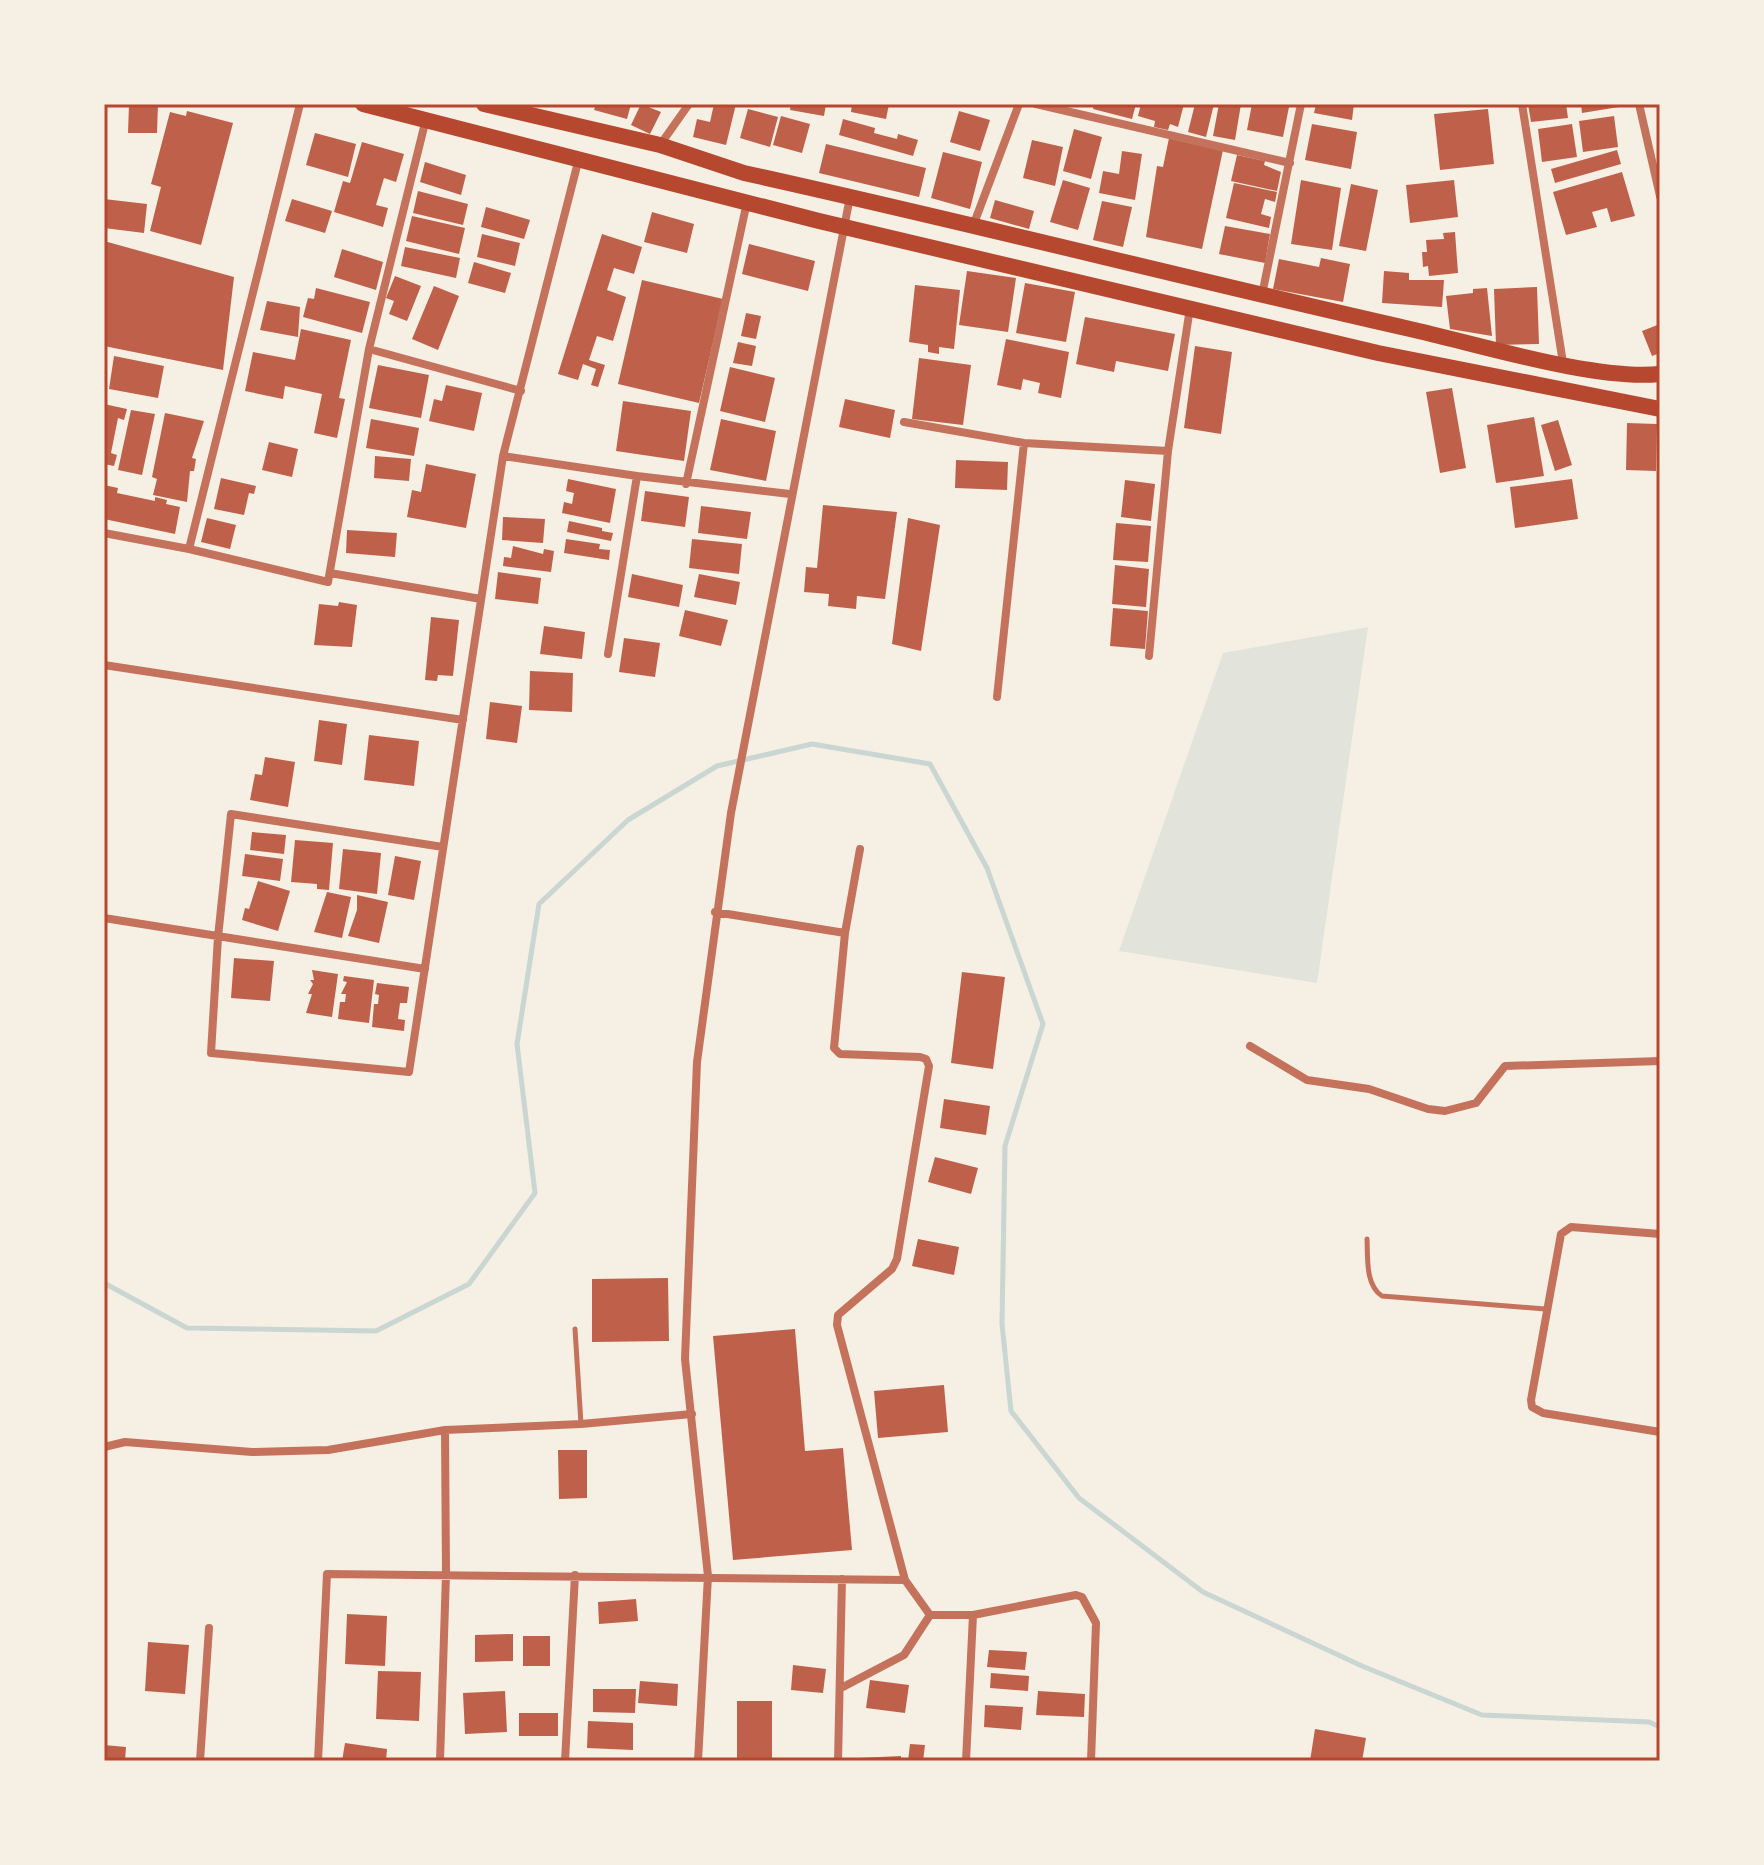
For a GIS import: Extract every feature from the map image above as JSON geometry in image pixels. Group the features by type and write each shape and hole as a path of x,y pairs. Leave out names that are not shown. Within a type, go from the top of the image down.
{"main road":[{"path":"363,104 842,226 1378,353 1660,409"},
{"path":"484,104 660,145 744,173 1262,296 1563,363 1641,376 1660,374"}],"street":[{"path":"189,549 300,104"},
{"path":"660,145 689,104"},
{"path":"973,226 1019,104"},
{"path":"1036,104 1290,163"},
{"path":"1262,296 1301,104"},
{"path":"1522,104 1563,363"},
{"path":"1639,104 1660,196"},
{"path":"104,533 189,549 328,582 369,349 426,119"},
{"path":"443,847 231,814 218,937 211,1053 409,1072 503,456 579,158"},
{"path":"698,1761 708,1576 685,1359 697,1062 715,912 790,494 850,196"},
{"path":"686,484 747,201"},
{"path":"1149,656 1168,451 1190,308"},
{"path":"369,349 521,391"},
{"path":"904,422 1024,443 1168,451"},
{"path":"997,697 1024,443"},
{"path":"503,456 686,484 790,494"},
{"path":"608,654 637,476"},
{"path":"330,573 481,599"},
{"path":"104,665 463,720"},
{"path":"860,849 845,933 834,1048 840,1054 920,1057 926,1059 929,1066 897,1259 892,1269 838,1315 837,1325 905,1580 930,1615"},
{"path":"715,912 845,933"},
{"path":"104,918 425,969"},
{"path":"1250,1046 1307,1080 1369,1089 1428,1109 1445,1111 1476,1103 1505,1066 1660,1061"},
{"path":"1660,1234 1565,1229 1545,1309 1532,1407 1543,1413 1660,1432"},
{"path":"104,1447 125,1442 252,1452 328,1450 445,1430 581,1424 692,1414"},
{"path":"440,1761 446,1574 445,1430"},
{"path":"318,1761 327,1574 905,1580"},
{"path":"565,1761 575,1575"},
{"path":"838,1761 842,1579"},
{"path":"930,1615 973,1615 1076,1595 1082,1597 1096,1623 1091,1761"},
{"path":"841,1688 904,1655 930,1615"},
{"path":"966,1761 973,1615"},
{"path":"200,1761 209,1628"}],"lane":[{"path":"1367,1239 1369,1277 1375,1292 1382,1296 1545,1309"},
{"path":"575,1329 581,1424"}],"shaded area":[{"path":"1368,627 1317,983 1119,951 1223,653"}],"building":[{"path":"129,104 158,104 157,133 128,133"},
{"path":"596,104 631,104 627,119 594,110"},
{"path":"641,104 661,112 650,134 631,125"},
{"path":"714,104 736,104 726,145 693,137 697,119 710,122"},
{"path":"791,104 826,104 824,116 790,110"},
{"path":"852,104 889,104 886,119 851,112"},
{"path":"1094,104 1136,104 1132,119 1093,109"},
{"path":"1141,104 1184,104 1178,127 1170,124 1168,130 1154,127 1155,121 1138,116"},
{"path":"1195,104 1214,104 1206,137 1188,132"},
{"path":"1219,104 1241,104 1235,140 1213,136"},
{"path":"1252,104 1289,107 1283,137 1247,130"},
{"path":"1316,104 1354,104 1352,120 1314,113"},
{"path":"1528,104 1566,104 1568,118 1531,122"},
{"path":"1581,104 1624,104 1625,106 1582,113"},
{"path":"748,109 778,117 770,147 740,138"},
{"path":"1488,109 1494,164 1440,170 1434,114"},
{"path":"187,111 233,123 201,245 150,231 161,187 151,184 170,112 186,116"},
{"path":"959,111 990,120 980,151 950,142"},
{"path":"781,116 810,124 802,153 773,145"},
{"path":"1614,116 1618,147 1583,152 1579,121"},
{"path":"843,119 875,128 874,133 897,139 898,134 918,140 913,156 839,135"},
{"path":"1312,124 1357,132 1351,169 1305,160"},
{"path":"1572,124 1577,157 1542,162 1538,129"},
{"path":"1074,129 1102,137 1091,179 1063,171"},
{"path":"315,133 356,144 348,177 306,165"},
{"path":"1169,138 1223,150 1202,249 1146,237 1157,166 1163,167"},
{"path":"1032,140 1063,147 1055,186 1023,178"},
{"path":"362,142 404,154 396,182 384,178 376,205 388,208 383,227 334,212 343,181 350,183"},
{"path":"826,144 926,168 919,197 819,173"},
{"path":"1617,150 1621,164 1555,183 1551,169"},
{"path":"1122,151 1142,154 1135,200 1099,193 1103,171 1119,174"},
{"path":"943,152 982,162 970,209 931,198"},
{"path":"1237,155 1265,161 1264,165 1281,172 1277,191 1231,181"},
{"path":"425,162 466,175 461,195 420,182"},
{"path":"1622,172 1635,216 1611,222 1607,208 1592,212 1597,227 1566,235 1553,192"},
{"path":"1063,180 1090,188 1078,230 1050,222"},
{"path":"1301,180 1341,188 1332,250 1291,244"},
{"path":"1454,180 1458,217 1410,223 1406,185"},
{"path":"1234,183 1277,192 1275,202 1265,199 1261,214 1271,217 1269,228 1226,218"},
{"path":"1351,184 1378,190 1366,251 1339,246"},
{"path":"418,191 468,204 463,225 413,213"},
{"path":"104,199 147,204 144,233 104,228"},
{"path":"292,199 332,211 325,233 285,221"},
{"path":"995,200 1034,211 1029,229 990,218"},
{"path":"1102,201 1132,207 1123,247 1093,240"},
{"path":"486,207 530,220 524,239 481,227"},
{"path":"652,212 694,224 687,253 644,242"},
{"path":"412,216 465,228 459,254 406,241"},
{"path":"1225,226 1270,234 1265,263 1219,254"},
{"path":"1455,232 1458,273 1429,276 1428,266 1423,267 1422,252 1427,252 1426,240 1444,239 1443,233"},
{"path":"482,234 520,243 515,266 477,257"},
{"path":"602,234 642,247 634,274 614,268 607,290 626,297 613,341 597,336 589,360 605,365 598,387 591,385 596,369 583,364 578,380 558,374"},
{"path":"104,241 234,277 223,370 104,346"},
{"path":"749,244 815,261 808,291 742,274"},
{"path":"405,247 460,258 456,278 401,266"},
{"path":"342,249 383,262 376,290 334,277"},
{"path":"1321,258 1350,264 1343,302 1273,289 1279,259 1319,267"},
{"path":"474,262 511,273 505,293 468,283"},
{"path":"967,271 1016,278 1008,332 959,325"},
{"path":"1384,271 1409,273 1409,280 1444,280 1442,307 1382,303"},
{"path":"395,276 421,286 407,321 389,314 394,301 386,298"},
{"path":"642,280 723,299 699,403 618,384"},
{"path":"1025,283 1075,292 1066,342 1016,333"},
{"path":"915,285 960,290 954,349 939,347 939,354 928,352 928,345 909,342"},
{"path":"434,286 459,296 438,350 412,339"},
{"path":"1537,287 1539,344 1496,345 1494,289"},
{"path":"316,288 370,302 362,333 303,317 308,298 314,299"},
{"path":"1487,288 1492,336 1450,329 1446,296"},
{"path":"267,301 300,307 298,337 260,330"},
{"path":"746,313 761,316 756,339 741,336"},
{"path":"1085,317 1175,334 1168,371 1116,361 1114,372 1076,364"},
{"path":"1660,324 1660,353 1652,356 1642,331"},
{"path":"301,329 351,340 339,398 345,399 337,438 314,433 322,394 285,386 283,399 245,391 253,352 295,360"},
{"path":"1006,339 1069,352 1061,398 1038,393 1040,383 1023,379 1021,390 997,385"},
{"path":"738,342 756,346 752,366 733,363"},
{"path":"1195,346 1232,352 1221,434 1184,428"},
{"path":"114,356 164,366 158,398 109,389"},
{"path":"919,358 971,365 963,425 912,419"},
{"path":"378,365 429,375 421,418 369,408"},
{"path":"730,367 775,378 765,422 720,411"},
{"path":"446,385 482,393 474,431 429,421 434,399 442,401"},
{"path":"1452,388 1466,468 1440,473 1426,392"},
{"path":"845,399 895,410 890,438 839,427"},
{"path":"623,401 691,411 684,461 616,451"},
{"path":"104,404 127,409 124,420 118,418 111,453 117,455 114,466 104,464"},
{"path":"131,410 155,414 142,475 118,470"},
{"path":"165,413 204,421 192,458 196,459 194,471 190,471 187,502 153,495 157,479 152,477"},
{"path":"1534,417 1544,476 1496,483 1487,425"},
{"path":"371,419 419,428 414,456 366,448"},
{"path":"721,419 776,431 766,481 710,470"},
{"path":"1558,420 1572,465 1555,471 1541,425"},
{"path":"1627,423 1657,424 1656,471 1626,470"},
{"path":"269,442 298,449 292,477 262,470"},
{"path":"375,456 411,459 409,481 374,478"},
{"path":"956,460 1008,462 1007,490 955,488"},
{"path":"426,464 476,474 466,528 407,517 412,490 421,492"},
{"path":"221,478 256,486 254,494 249,493 244,515 214,509"},
{"path":"568,479 616,489 610,523 562,513 564,502 572,504 574,493 566,491"},
{"path":"1572,479 1578,519 1515,528 1510,487"},
{"path":"1125,480 1155,484 1151,521 1121,517"},
{"path":"104,485 118,488 117,493 155,501 155,497 167,500 166,504 180,507 175,534 104,519"},
{"path":"645,491 689,497 685,527 641,521"},
{"path":"823,505 897,512 885,599 857,596 856,609 828,606 829,594 804,592 806,567 817,568"},
{"path":"701,506 751,512 747,539 698,533"},
{"path":"503,517 545,519 543,543 502,540"},
{"path":"207,518 236,525 230,549 201,542"},
{"path":"908,518 940,525 921,651 892,644"},
{"path":"569,521 613,533 611,541 567,532"},
{"path":"1116,523 1151,526 1148,562 1113,560"},
{"path":"347,530 397,533 395,557 346,553"},
{"path":"566,539 600,544 599,549 610,550 609,560 564,553"},
{"path":"692,539 742,544 739,574 689,568"},
{"path":"513,546 543,554 544,549 554,551 551,572 503,566 504,557 511,558"},
{"path":"1115,565 1149,569 1146,607 1112,604"},
{"path":"498,572 541,578 538,604 495,599"},
{"path":"632,574 683,585 679,607 628,597"},
{"path":"699,574 740,582 736,605 694,597"},
{"path":"339,602 357,605 352,647 314,645 319,604 338,606"},
{"path":"1113,608 1148,611 1145,649 1110,646"},
{"path":"685,610 728,620 721,646 679,636"},
{"path":"431,617 459,620 453,676 438,675 437,681 425,680"},
{"path":"544,626 585,632 582,659 540,654"},
{"path":"624,638 660,643 655,677 619,672"},
{"path":"530,671 573,673 572,712 529,710"},
{"path":"490,702 522,706 517,743 486,739"},
{"path":"319,720 347,724 342,765 314,761"},
{"path":"369,735 419,741 414,786 364,780"},
{"path":"265,757 295,762 288,807 250,800 255,774 262,775"},
{"path":"252,832 286,835 284,854 250,850"},
{"path":"295,840 333,843 329,890 317,889 317,884 291,882"},
{"path":"343,849 381,853 377,894 339,889"},
{"path":"245,854 283,859 280,881 242,876"},
{"path":"395,856 421,861 414,900 388,895"},
{"path":"258,881 290,891 278,931 242,920"},
{"path":"327,892 351,897 342,938 314,932"},
{"path":"357,895 388,902 379,943 348,936 357,910"},
{"path":"234,958 274,961 270,1001 231,998"},
{"path":"312,970 338,974 332,1017 306,1013 312,994 308,994 313,984 310,980 314,980"},
{"path":"962,972 1005,977 993,1069 951,1063"},
{"path":"344,976 374,980 369,1023 338,1019 340,1002 345,1002 346,994 341,994 347,982 343,981"},
{"path":"377,983 409,987 407,1003 400,1003 398,1019 405,1020 404,1031 372,1027 374,1004 378,1004 379,995 375,994"},
{"path":"944,1099 990,1106 986,1135 940,1128"},
{"path":"935,1157 978,1168 971,1194 928,1182"},
{"path":"918,1239 959,1247 954,1275 912,1266"},
{"path":"668,1278 669,1341 592,1342 592,1279"},
{"path":"795,1329 805,1451 843,1448 852,1550 733,1560 713,1336"},
{"path":"944,1385 948,1432 878,1438 874,1391"},
{"path":"558,1450 587,1450 587,1498 559,1499"},
{"path":"636,1599 638,1621 599,1624 598,1602"},
{"path":"347,1614 387,1616 385,1666 345,1664"},
{"path":"513,1634 513,1661 475,1662 475,1635"},
{"path":"523,1636 550,1636 550,1666 523,1666"},
{"path":"148,1642 189,1645 185,1694 145,1691"},
{"path":"989,1650 1027,1652 1025,1670 987,1667"},
{"path":"793,1665 826,1669 823,1693 791,1690"},
{"path":"378,1671 421,1672 419,1721 376,1719"},
{"path":"991,1673 1029,1676 1028,1691 990,1688"},
{"path":"870,1680 909,1685 905,1713 866,1708"},
{"path":"640,1681 678,1684 677,1706 638,1703"},
{"path":"593,1689 636,1689 635,1713 593,1712"},
{"path":"505,1691 507,1732 465,1734 463,1693"},
{"path":"1038,1691 1085,1694 1084,1717 1036,1715"},
{"path":"737,1701 772,1701 772,1761 737,1761"},
{"path":"985,1705 1023,1707 1021,1730 984,1727"},
{"path":"519,1713 558,1713 558,1736 519,1736"},
{"path":"588,1721 633,1723 633,1750 587,1748"},
{"path":"1315,1729 1366,1738 1362,1761 1310,1761"},
{"path":"345,1743 387,1749 386,1761 342,1761"},
{"path":"910,1744 925,1745 923,1761 908,1761"},
{"path":"104,1745 126,1747 125,1761 104,1761"},
{"path":"901,1756 901,1761 859,1761 859,1758"}],"waterway":[{"path":"104,1283 187,1328 376,1331 469,1284 535,1193 517,1044 539,904 628,820 717,766 812,744 930,764 987,868 1043,1024 1005,1146 1002,1324 1011,1411 1079,1498 1203,1592 1362,1666 1482,1715 1649,1722 1660,1727"}]}
